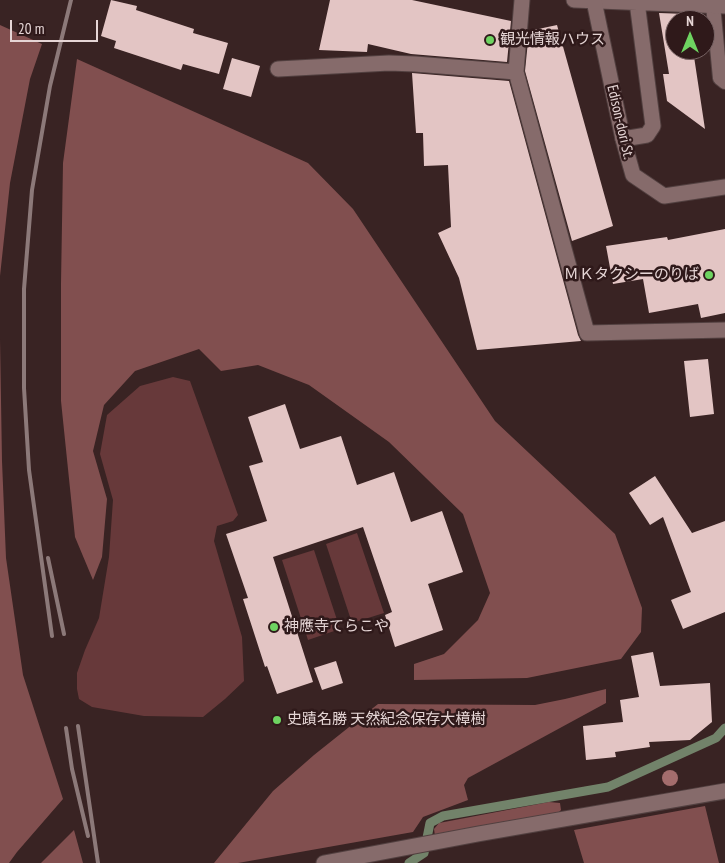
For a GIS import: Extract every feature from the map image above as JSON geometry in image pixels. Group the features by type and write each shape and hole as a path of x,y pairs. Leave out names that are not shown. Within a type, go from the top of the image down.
{"street":[{"path":"522,0 516,72 587,333 725,330"},
{"path":"574,0 719,5"},
{"name":"Edison-dori St.","path":"594,1 623,139 633,175 664,196 725,187"},
{"path":"623,139 646,135 652,126 637,2"},
{"path":"278,69 389,63 516,72"},
{"path":"324,863 725,791"}],"lane":[{"path":"719,5 720,78 725,82"}],"shaded area":[{"path":"0,25 42,44 30,79 10,183 0,276"},
{"path":"77,59 308,163 353,209 495,421 615,534 642,608 641,632 621,659 527,678 414,680 414,664 444,654 478,620 490,593 463,514 389,442 309,385 258,365 221,371 199,349 135,371 104,405 93,451 107,499 102,557 93,580 75,537 61,401 63,163"},
{"path":"0,339 6,558 23,675 63,799 9,863 0,863"},
{"path":"173,377 190,381 238,515 233,521 217,526 214,541 242,637 244,681 203,717 144,716 92,707 79,699 77,689 77,673 99,618 109,557 113,500 100,454 107,415 140,386"},
{"path":"357,533 384,613 352,623 326,544"},
{"path":"314,550 340,629 308,640 282,560"},
{"path":"606,689 606,703 468,778 464,785 468,800 423,817 413,832 238,863 214,863 273,791 314,755 378,704 535,705"},
{"path":"549,802 560,803 561,810 556,815 435,836 434,829 439,823"},
{"path":"705,806 719,863 584,863 574,830"},
{"path":"74,830 83,863 41,863"}],"building":[{"path":"111,0 137,6 136,10 194,29 193,33 228,43 219,74 183,64 181,70 114,48 116,41 101,36"},
{"path":"330,0 412,0 511,21 507,62 411,54 368,44 367,52 319,50"},
{"path":"659,13 665,13 665,50"},
{"path":"557,25 613,226 572,241 525,71 529,31"},
{"path":"232,58 260,66 251,97 223,89"},
{"path":"667,60 695,60 705,129 667,101 663,74 669,74"},
{"path":"412,73 509,81 581,341 477,350 459,278 438,233 451,227 448,165 424,166 423,133 416,133"},
{"path":"725,229 725,313 701,318 698,304 649,313 643,279 613,284 606,246 667,237 668,240"},
{"path":"708,359 714,414 690,417 684,361"},
{"path":"285,404 300,449 341,436 357,485 394,472 411,522 442,511 463,572 428,584 443,630 395,647 385,615 392,612 363,527 273,557 313,682 277,694 267,666 265,667 243,599 248,598 226,534 267,521 249,466 263,462 248,417"},
{"path":"655,476 692,533 725,521 725,612 683,629 671,600 691,592 663,517 650,525 629,493"},
{"path":"653,652 660,686 710,683 712,722 690,740 649,742 650,747 615,752 616,757 586,760 583,726 623,722 620,700 639,697 631,656"},
{"path":"336,661 343,683 322,690 314,668"}],"waterway":[{"path":"409,863 424,853 430,823 443,816 608,787 716,738 725,728"}],"railway":[{"path":"52,636 29,470 24,388 24,289 32,190 50,86 71,0"},
{"path":"48,558 64,634"},
{"path":"78,726 98,863"},
{"path":"66,728 72,769 88,836"}],"place":[{"name":"観光情報ハウス","path":"490,40"},
{"name":"ＭＫタクシーのりば","path":"709,275"},
{"name":"神應寺てらこや","path":"274,627"},
{"name":"史蹟名勝 天然紀念保存大樟樹","path":"277,720"}]}
